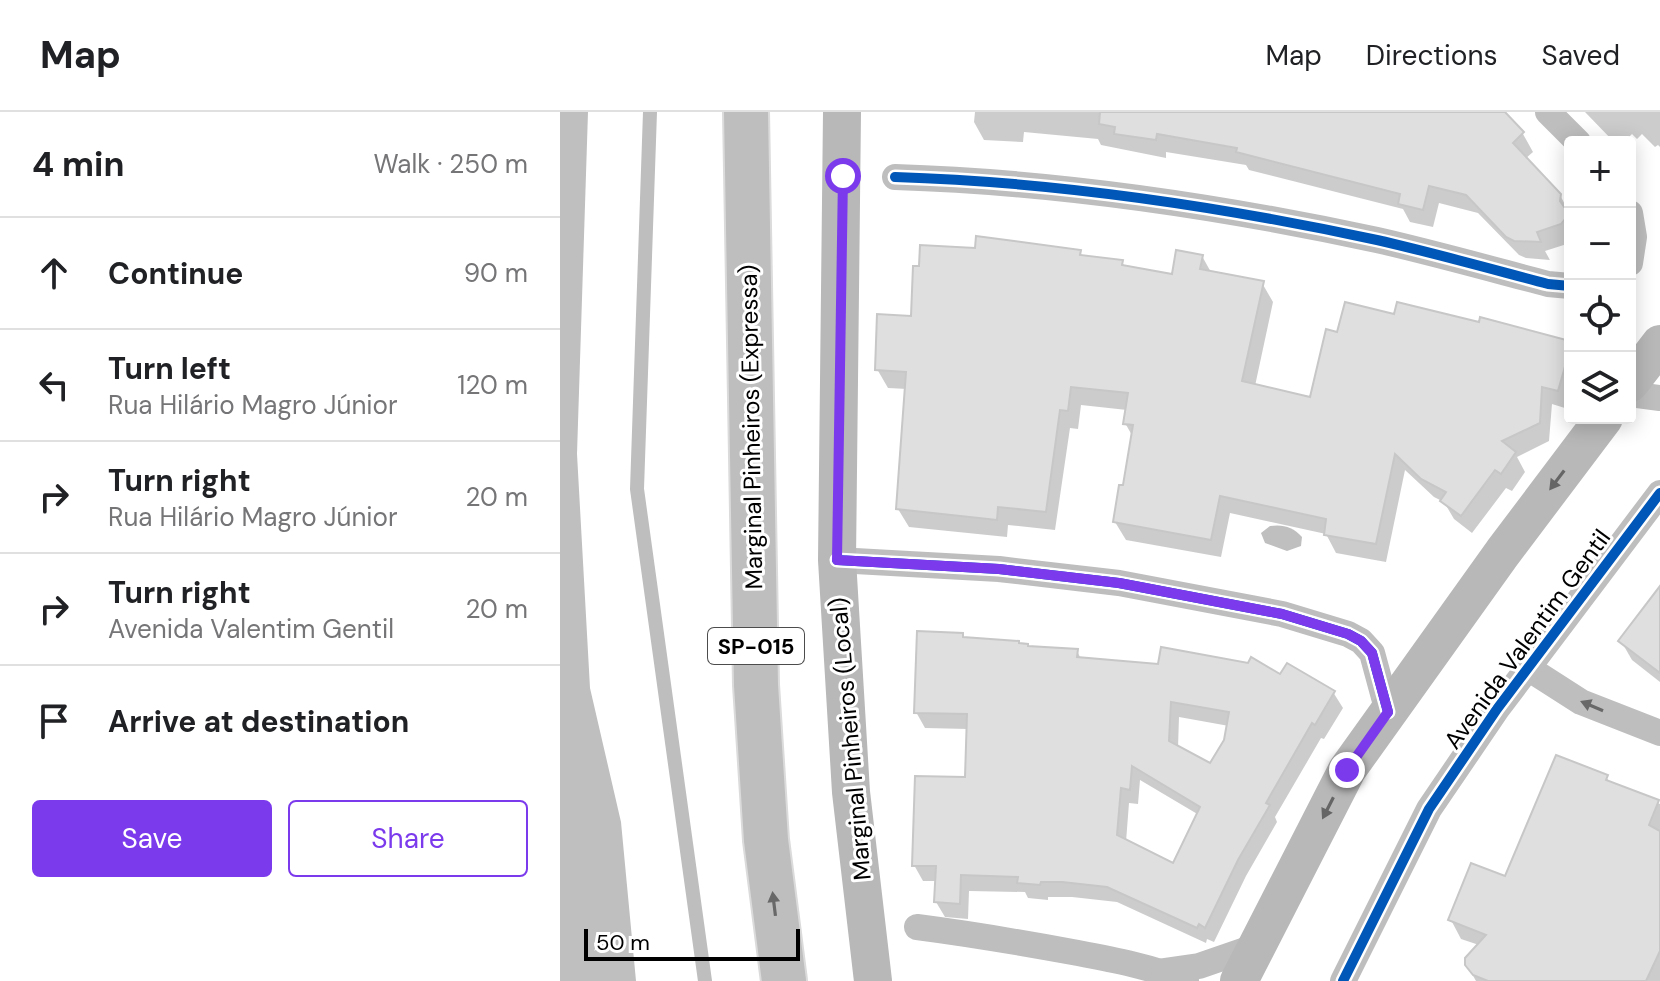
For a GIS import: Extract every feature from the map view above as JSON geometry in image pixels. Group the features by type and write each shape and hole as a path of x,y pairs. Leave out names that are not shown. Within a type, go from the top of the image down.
{"highway":[{"name":"Marginal Pinheiros (Expressa)","path":"746,112 757,701 766,840 784,981"},
{"path":"749,309 759,257 776,112"}],"main road":[{"name":"Marginal Pinheiros (Local)","path":"842,112 837,560 851,792 873,981"},
{"path":"1636,375 1660,344"},
{"path":"1239,981 1347,770 1503,552 1599,424"}],"street":[{"path":"1548,112 1572,136"},
{"path":"895,177 1117,195 1228,211 1379,241 1564,285"},
{"path":"1636,395 1660,398"},
{"name":"Avenida Valentim Gentil","path":"1343,981 1429,809 1528,668 1660,493"},
{"path":"837,560 999,569 1119,583 1282,614 1348,634 1361,641 1372,653 1388,712"},
{"path":"1528,668 1581,702 1660,733"},
{"path":"917,927 1000,938 1160,971 1186,981"},
{"path":"1160,971 1199,966 1257,946"}],"lane":[{"path":"650,112 637,489 705,981"}],"shaded area":[{"path":"560,112 588,112 577,454 590,688 621,822 636,981 560,981"},
{"path":"1270,526 1283,526 1295,531 1302,537 1301,546 1287,551 1265,543 1261,533"}],"building":[{"path":"1100,112 1505,112 1524,132 1513,143 1561,194 1564,220 1537,232 1541,242 1514,241 1506,237 1466,195 1429,186 1423,210 1398,204 1400,194 1236,152 1237,148 1157,134 1156,140 1114,134 1115,127 1099,124"},
{"path":"976,236 1081,250 1080,255 1123,260 1122,265 1172,274 1176,250 1203,255 1200,269 1264,281 1242,381 1310,397 1326,329 1337,332 1345,302 1394,314 1397,302 1479,322 1480,317 1564,339 1564,370 1558,391 1542,387 1540,423 1502,441 1516,452 1501,474 1495,470 1461,516 1440,501 1446,492 1421,479 1395,454 1376,544 1324,535 1326,519 1220,496 1211,540 1113,522 1133,425 1123,424 1128,393 1071,387 1068,411 1060,410 1046,512 998,507 997,520 896,509 906,372 875,370 877,314 911,316 913,266 919,266 920,245 975,248"},
{"path":"1660,586 1660,673 1618,641"},
{"path":"917,631 963,633 963,637 1078,649 1077,657 1158,664 1161,647 1248,663 1251,657 1280,674 1287,663 1335,691 1315,725 1312,723 1266,803 1270,805 1238,860 1205,928 1199,924 1197,928 1107,887 1062,882 1041,882 1040,885 1017,883 1018,877 961,875 960,904 934,902 936,866 912,866 915,776 965,777 967,714 914,713","holes":["1171,702 1229,712 1224,740 1210,763 1169,741","1132,766 1200,807 1173,863 1117,835 1121,788 1130,790"]},
{"path":"1556,755 1608,775 1606,780 1659,800 1649,825 1660,831 1660,951 1646,981 1488,981 1473,975 1465,965 1465,958 1486,935 1448,920 1471,863 1505,876"}],"cycle path":[{"path":"895,177 1016,184 1198,206 1377,240 1564,285"},
{"path":"1343,981 1429,809 1497,709 1660,493"},
{"path":"837,560 999,569 1119,583 1282,614 1348,634 1361,641 1372,653 1388,712"}],"route":[{"path":"843,176 837,560 999,569 1119,583 1282,614 1348,634 1361,641 1372,653 1388,712 1347,770"}]}
